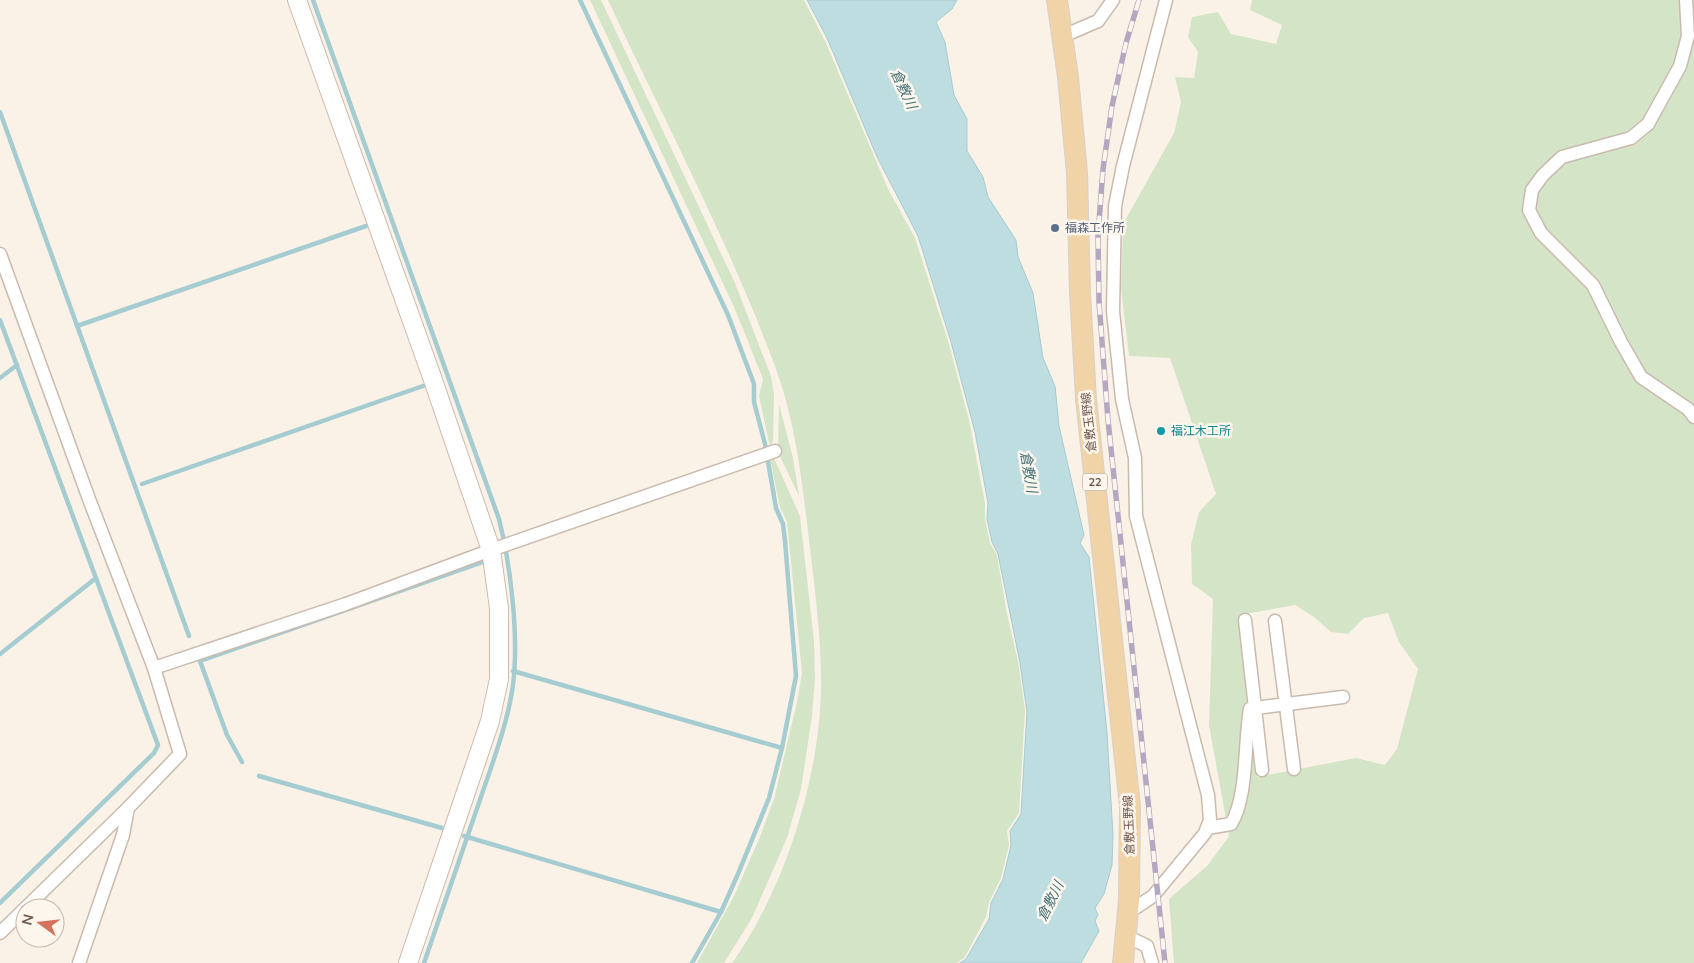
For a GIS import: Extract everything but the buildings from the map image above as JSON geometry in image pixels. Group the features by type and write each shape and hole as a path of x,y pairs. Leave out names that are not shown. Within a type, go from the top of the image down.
{"main road":[{"name":"倉敷玉野線","path":"1057,0 1063,36 1077,173 1080,293 1086,400 1130,806 1128,913 1123,963"}],"street":[{"path":"297,0 432,377 500,546 501,633 499,679 495,700 485,742 408,963"},
{"path":"1063,36 1098,21 1113,0"},
{"path":"1128,913 1153,896 1207,828 1210,820 1208,795 1136,516 1135,458 1122,398 1114,311 1115,206 1123,166 1166,0"},
{"path":"1686,0 1688,36 1680,66 1648,124 1631,138 1562,157 1532,190 1529,210 1541,233 1593,285 1621,342 1642,377 1688,409 1694,417"},
{"path":"0,254 89,499 154,668 180,754 128,808 0,933"},
{"path":"154,668 346,604 500,546 769,453"},
{"path":"1245,620 1262,770"},
{"path":"1275,621 1294,769"},
{"path":"1207,828 1231,824 1238,814 1250,709 1343,697"},
{"path":"79,963 123,834 128,808"},
{"path":"1126,936 1147,946 1152,963"}],"green space":[{"path":"590,0 601,0 735,283 771,376 774,394 773,442 770,447 759,396 763,379 734,307"},
{"path":"608,0 804,0 826,43 888,189 915,238 949,344 969,420 985,503 985,519 990,543 997,555 1007,614 1018,661 1025,710 1019,813 1007,831 1009,845 1001,878 989,902 986,917 965,957 957,963 732,963 751,934 782,869 795,834 813,763 821,693 820,655 816,597 804,497 789,411 776,369 758,322 696,183"},
{"path":"1252,0 1694,0 1694,963 1174,963 1169,899 1208,865 1229,836 1209,725 1213,599 1192,584 1191,544 1199,512 1216,494 1170,358 1129,356 1121,289 1123,224 1174,133 1181,102 1175,77 1194,78 1198,52 1188,37 1192,17 1218,12 1231,34 1276,44 1282,25 1250,10","holes":["1295,605 1314,617 1331,632 1348,634 1364,618 1388,613 1399,642 1418,669 1397,749 1385,765 1356,758 1257,777 1240,615"]},
{"path":"779,404 793,458 799,496 778,452"},
{"path":"774,458 800,516 814,641 815,677 812,716 801,789 787,838 752,918 724,963 697,963 734,896 774,799 802,673 787,522 780,507 770,459"}],"water":[{"name":"倉敷川","path":"807,0 957,0 952,9 936,22 945,42 954,95 967,119 967,151 983,177 988,197 1016,240 1018,257 1033,293 1043,358 1055,386 1059,426 1084,535 1080,543 1089,557 1107,733 1113,835 1112,865 1104,894 1095,908 1098,915 1095,921 1099,931 1081,963 960,963 966,959 989,919 991,903 1003,879 1011,845 1010,831 1021,814 1027,712 1020,663 998,554 992,542 987,519 988,503 975,432 951,342 918,236 877,157 827,38"}],"waterway":[{"path":"313,0 499,519 513,602 515,666 508,712 424,963"},
{"path":"580,0 728,315 754,384 754,402 765,444 776,508 783,524 785,541 796,676 782,748 769,798 738,874 721,912 692,963"},
{"path":"0,112 189,636"},
{"path":"77,326 366,226"},
{"path":"0,320 158,745 154,753 0,903"},
{"path":"0,378 17,365"},
{"path":"142,484 423,386"},
{"path":"242,762 227,735 200,661 483,562"},
{"path":"0,654 96,578"},
{"path":"513,671 782,748"},
{"path":"259,776 442,828"},
{"path":"464,836 721,912"}],"railway":[{"path":"1139,0 1126,43 1112,106 1103,169 1098,235 1099,302 1108,420 1165,963"}],"place":[{"name":"福森工作所","path":"1055,228"},
{"name":"福江木工所","path":"1161,431"}]}
